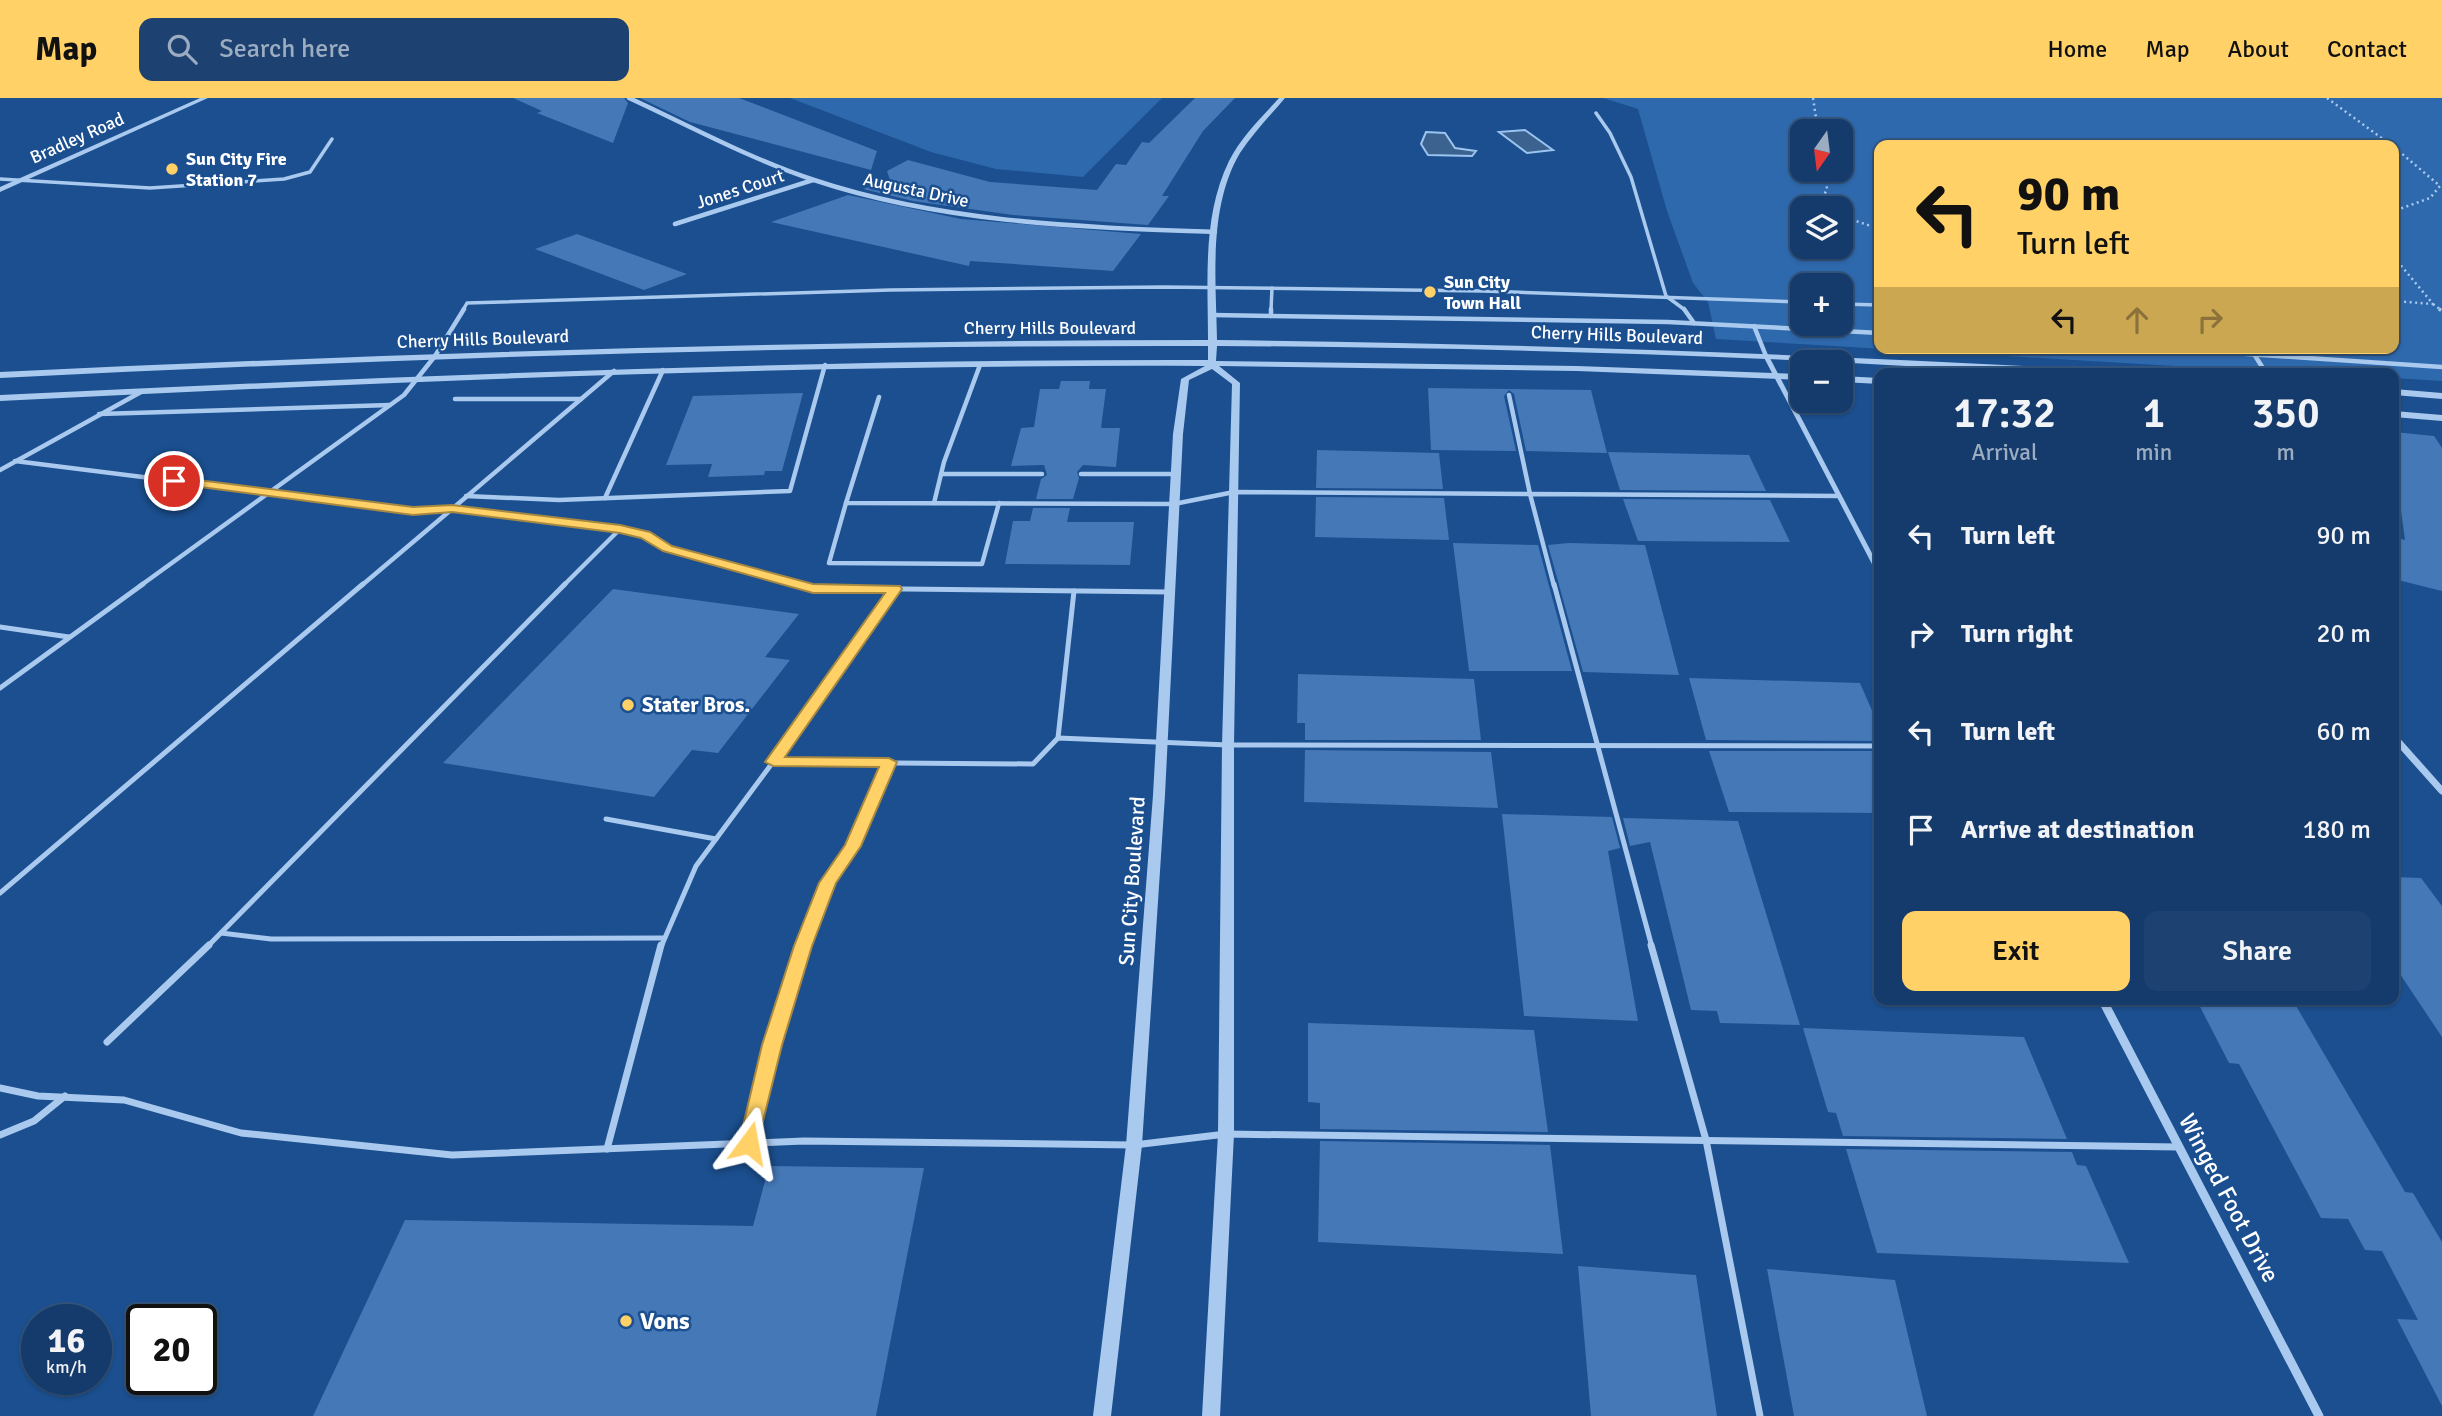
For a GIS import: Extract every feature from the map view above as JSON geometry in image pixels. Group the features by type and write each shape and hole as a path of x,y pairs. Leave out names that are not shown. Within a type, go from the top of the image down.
{"street":[{"name":"Bradley Road","path":"0,190 205,98"},
{"name":"Augusta Drive","path":"629,98 813,180 905,205 987,218 1074,227 1215,232"},
{"path":"1211,1416 1226,1134 1228,745 1236,383 1212,365 1215,232 1220,193 1233,160 1251,133 1282,98"},
{"name":"Jones Court","path":"675,224 813,180"},
{"name":"Cherry Hills Boulevard","path":"0,375 435,356 883,344 1419,345 1766,356 2002,368"},
{"path":"1766,356 1874,563"},
{"name":"Cherry Hills Boulevard","path":"0,398 415,377 825,365 1508,368 1790,377"},
{"name":"Sun City Boulevard","path":"1102,1416 1134,1145 1162,742 1174,504 1185,379 1212,365"},
{"path":"1853,380 1874,381"},
{"path":"2399,392 2442,396"},
{"path":"2399,414 2442,418"},
{"path":"2399,743 2442,791"},
{"name":"Winged Foot Drive","path":"2105,1005 2319,1416"}],"lane":[{"path":"1596,113 1614,135 1628,162 1666,296 1683,307 1694,323"},
{"path":"0,178 150,188 284,179 310,172 332,139"},
{"path":"0,688 404,395 415,377 435,356 467,303 951,289 1214,288 1666,296 1790,301"},
{"path":"1271,316 1272,288"},
{"path":"1853,304 1874,305"},
{"path":"1213,315 1694,323 1874,333"},
{"path":"1754,326 1766,356"},
{"path":"2254,354 2442,367"},
{"path":"2254,354 2263,368"},
{"path":"467,496 605,498 790,491 825,365"},
{"path":"934,503 941,474 980,365"},
{"path":"605,498 663,370"},
{"path":"0,893 614,371"},
{"path":"0,470 142,391"},
{"path":"1509,395 1530,494 1595,744 1706,1140 1760,1416"},
{"path":"879,397 829,563 982,564 999,503"},
{"path":"455,400 582,399"},
{"path":"99,414 390,405"},
{"path":"16,461 413,511 452,509 620,529 645,534 667,549 813,588 1170,592"},
{"path":"941,474 1042,474"},
{"path":"1081,474 1176,474"},
{"path":"846,503 1174,504 1234,492 1839,496"},
{"path":"107,1042 221,933 620,529"},
{"path":"607,1149 663,938 696,866 895,589"},
{"path":"773,762 1033,764 1058,738 1074,591"},
{"path":"0,628 69,637"},
{"path":"1058,738 1228,745 1595,744 1874,747"},
{"path":"749,1143 772,1045 803,946 828,883 853,846 889,762"},
{"path":"607,819 716,839"},
{"path":"221,933 271,939 663,938"},
{"path":"0,1088 38,1096 124,1100 241,1133 452,1155 749,1143 995,1141 1134,1145 1226,1134 2179,1147"},
{"path":"0,1135 34,1121 65,1096"}],"path":[{"path":"1813,98 1816,119"},
{"path":"2327,98 2385,140"},
{"path":"2399,151 2440,186 2430,198 2399,209"},
{"path":"1853,220 1874,227"},
{"path":"2399,263 2442,311"},
{"path":"2399,302 2433,304"}],"shaded area":[{"path":"790,98 1162,98 1083,177 996,169 931,152"},
{"path":"1603,98 2442,98 2442,381 2399,378 2399,368 2209,368 1971,354 2399,354 2399,140 1874,140 1874,348 1716,339 1708,302 1693,283 1667,211 1638,109"},
{"path":"1525,130 1553,150 1527,153 1499,132"},
{"path":"1426,132 1445,133 1455,148 1476,151 1472,156 1428,155 1421,144"}],"building":[{"path":"513,98 624,98 628,103 613,143 537,113 542,111"},
{"path":"640,98 739,98 877,151 871,170 690,122"},
{"path":"1195,98 1235,98 1203,131 1162,196 1169,196 1148,225 1013,215 913,201 863,189 890,180 887,171 908,160 990,182 1097,190 1116,164 1126,165 1142,142 1149,143"},
{"path":"848,195 961,219 1141,234 1113,271 970,261 969,266 771,222"},
{"path":"577,234 687,274 644,290 535,249"},
{"path":"1061,381 1090,381 1089,389 1106,389 1101,428 1120,428 1116,467 1083,465 1077,472 1079,478 1073,499 1036,499 1041,479 1047,475 1044,465 1011,466 1021,428 1034,427 1040,389 1059,389"},
{"path":"1428,388 1591,390 1607,453 1526,451 1514,394 1509,390 1504,396 1516,451 1431,450"},
{"path":"803,393 782,471 765,471 764,475 708,477 712,464 666,465 693,396"},
{"path":"2399,432 2434,436 2442,448 2442,591 2399,580 2399,538 2405,540 2399,496"},
{"path":"1317,450 1439,453 1443,489 1316,488"},
{"path":"1608,452 1749,455 1766,491 1620,490"},
{"path":"1316,497 1444,498 1449,540 1315,537"},
{"path":"1623,499 1770,500 1790,542 1638,541"},
{"path":"1033,508 1070,508 1067,522 1134,522 1130,565 1005,564 1013,521 1030,521"},
{"path":"1453,543 1538,545 1572,671 1469,671"},
{"path":"1548,545 1645,545 1679,675 1583,672"},
{"name":"Stater Bros.","path":"613,589 799,614 765,657 790,660 718,753 692,750 654,797 443,763"},
{"path":"1298,674 1474,679 1481,740 1305,740 1305,723 1297,723"},
{"path":"1689,678 1860,683 1874,715 1874,741 1706,740"},
{"path":"1305,750 1491,752 1498,808 1304,802"},
{"path":"1709,751 1874,751 1874,813 1729,812"},
{"path":"1502,814 1612,817 1620,848 1608,851 1638,1021 1524,1016"},
{"path":"1623,818 1738,821 1800,1025 1720,1023 1717,1011 1691,1010 1650,842 1630,846"},
{"path":"2399,877 2421,878 2442,906 2442,1037 2399,972"},
{"path":"2199,1005 2296,1005 2405,1192 2413,1193 2442,1242 2442,1406 2397,1319 2418,1320 2382,1251 2365,1250 2348,1219 2321,1218 2239,1064 2229,1063"},
{"path":"1308,1023 1534,1030 1548,1132 1320,1129 1320,1103 1308,1102"},
{"path":"1803,1028 2024,1037 2067,1139 1843,1136 1836,1113 1828,1112"},
{"path":"1320,1141 1550,1145 1563,1254 1318,1242"},
{"path":"1846,1149 2072,1152 2077,1165 2086,1166 2129,1263 1877,1253"},
{"name":"Vons","path":"769,1166 924,1168 876,1416 313,1416 405,1220 753,1226"},
{"path":"1578,1266 1696,1275 1717,1416 1591,1416"},
{"path":"1767,1269 1895,1280 1927,1416 1794,1416"}],"place":[{"name":"Sun City Fire Station 7","path":"172,169"},
{"name":"Sun City Town Hall","path":"1430,292"},
{"name":"Stater Bros.","path":"628,705"},
{"name":"Vons","path":"626,1321"}],"route":[{"path":"174,481 413,511 452,509 620,529 645,534 667,549 813,588 895,589 773,762 889,762 853,846 828,883 803,946 772,1045 749,1143"}]}
